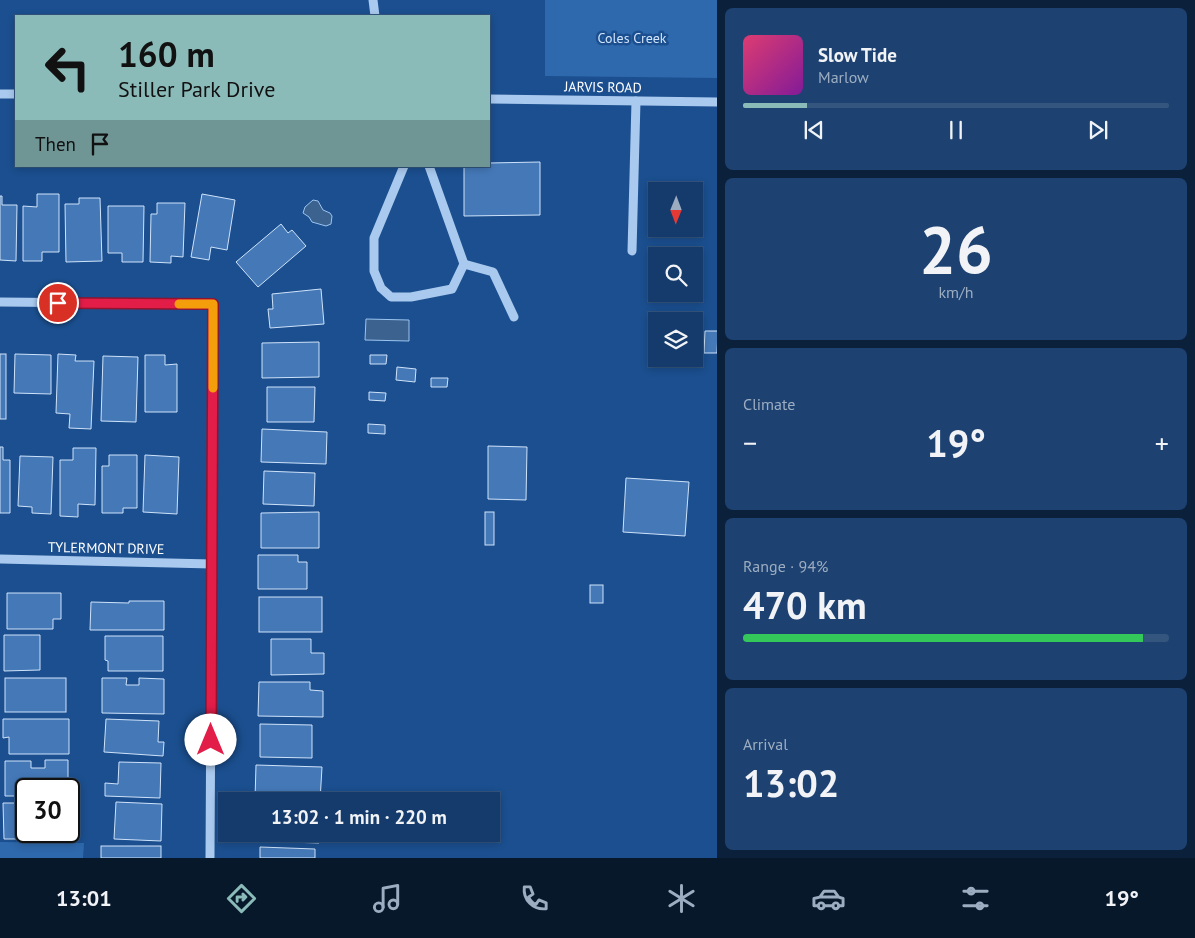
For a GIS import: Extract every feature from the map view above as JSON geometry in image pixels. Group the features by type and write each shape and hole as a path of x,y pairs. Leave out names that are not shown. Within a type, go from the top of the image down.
{"street":[{"path":"373,0 375,15"},
{"path":"0,94 15,94"},
{"name":"JARVIS ROAD","path":"490,99 717,102"},
{"path":"632,251 636,101"},
{"path":"404,167 374,238 374,271 381,288 391,297 411,297 452,289 464,264 429,167"},
{"path":"464,264 493,272 514,317"},
{"path":"0,302 213,304 210,858"},
{"name":"TYLERMONT DRIVE","path":"0,559 212,564"}],"green space":[{"name":"Coles Creek","path":"545,0 717,0 717,78 545,76"},
{"path":"0,842 84,843 83,858 0,858"}],"shaded area":[{"path":"313,200 318,201 323,210 330,213 332,216 331,224 326,226 312,222 303,213 305,207"},
{"path":"366,319 409,320 409,341 365,340"}],"building":[{"path":"540,162 540,215 464,216 464,167 490,167 490,163"},
{"path":"37,194 59,194 59,252 42,252 42,261 23,261 23,206 37,207"},
{"path":"202,194 235,200 227,250 211,247 209,260 191,257"},
{"path":"0,196 2,196 2,205 17,205 16,261 0,260"},
{"path":"79,198 100,198 102,261 66,262 65,204 79,204"},
{"path":"157,203 185,203 183,257 171,256 171,263 150,262 151,214 157,214"},
{"path":"108,206 144,206 143,262 122,262 122,253 108,253"},
{"path":"281,224 288,233 292,230 306,246 258,287 236,262"},
{"path":"321,289 324,324 270,328 268,309 273,309 272,294"},
{"path":"705,331 717,331 717,353 704,353"},
{"path":"319,342 319,377 262,378 262,343"},
{"path":"0,354 6,354 6,419 0,419"},
{"path":"15,354 51,355 51,394 14,393"},
{"path":"58,354 76,355 75,361 94,361 91,429 69,428 70,414 56,413"},
{"path":"145,355 165,355 165,365 177,364 177,412 145,412"},
{"path":"370,355 387,355 386,364 370,364"},
{"path":"103,356 138,357 136,422 101,421"},
{"path":"397,367 416,369 415,382 396,380"},
{"path":"431,378 448,378 447,387 431,387"},
{"path":"267,387 315,387 314,422 267,422"},
{"path":"369,392 386,393 385,401 369,400"},
{"path":"368,424 385,425 385,434 368,433"},
{"path":"262,429 327,432 326,464 261,462"},
{"path":"488,446 527,447 526,500 488,499"},
{"path":"0,447 3,447 3,460 10,460 10,513 0,513"},
{"path":"73,448 96,448 95,505 78,504 78,517 60,516 60,460 73,460"},
{"path":"109,455 137,455 137,508 123,508 123,513 102,513 102,466 109,466"},
{"path":"145,455 179,457 177,514 143,512"},
{"path":"20,456 53,457 51,514 32,513 32,507 18,506"},
{"path":"264,471 315,473 314,506 263,504"},
{"path":"626,478 689,482 685,536 623,532"},
{"path":"319,512 319,548 261,548 261,513"},
{"path":"485,512 494,512 494,545 485,545"},
{"path":"258,555 298,555 298,562 307,562 307,589 258,589"},
{"path":"590,585 603,585 603,603 590,603"},
{"path":"7,593 61,593 61,619 53,619 53,629 7,629"},
{"path":"259,597 322,597 322,632 259,632"},
{"path":"129,601 164,601 164,630 90,630 91,602 129,603"},
{"path":"4,635 40,635 40,670 4,671"},
{"path":"105,636 163,636 163,671 108,671 108,661 105,660"},
{"path":"271,639 311,639 311,653 324,653 324,674 271,675"},
{"path":"5,678 66,678 66,712 5,712"},
{"path":"102,678 127,678 126,685 139,685 139,678 164,679 164,714 102,713"},
{"path":"259,682 310,682 310,690 323,691 323,717 258,716"},
{"path":"3,719 69,719 69,754 9,754 9,737 3,738"},
{"path":"106,719 159,721 158,742 164,742 163,756 104,752"},
{"path":"260,724 312,725 312,758 260,757"},
{"path":"45,760 68,760 68,778 15,778 15,796 5,796 5,761 31,761 31,768 45,768"},
{"path":"119,762 161,763 160,798 105,796 105,783 118,784"},
{"path":"256,765 322,767 321,792 255,792"},
{"path":"116,802 162,804 161,841 114,839"},
{"path":"3,803 15,803 15,839 4,839"},
{"path":"101,846 161,846 161,858 101,858"},
{"path":"260,847 315,849 315,858 260,858"}],"slow traffic":[{"path":"179,304 213,304 213,388"}],"route":[{"path":"58,303 213,304 211,740"}]}
